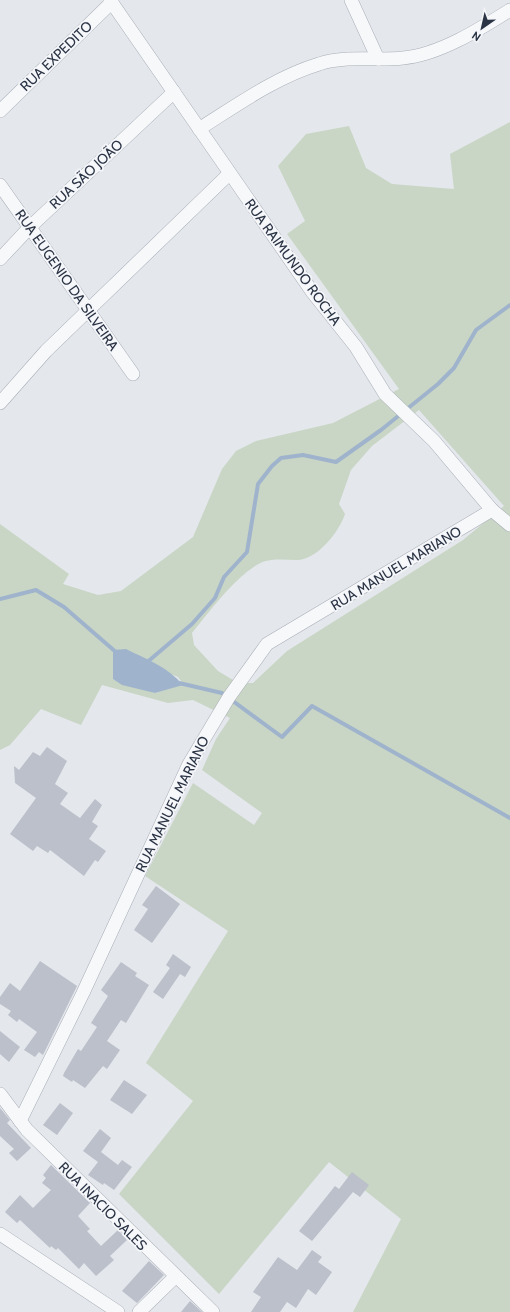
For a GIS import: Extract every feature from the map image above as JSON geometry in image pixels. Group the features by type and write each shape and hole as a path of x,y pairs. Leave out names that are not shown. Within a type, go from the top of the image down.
{"street":[{"path":"352,0 378,59"},
{"name":"RUA RAIMUNDO ROCHA","path":"111,1 229,174 313,293 356,347 385,394 434,441 492,510"},
{"name":"RUA EXPEDITO","path":"0,111 111,1"},
{"path":"199,129 259,92 300,71 320,63 338,60 405,58 428,52 458,41 510,10"},
{"name":"RUA SÃO JOÃO","path":"0,259 30,227 174,92"},
{"path":"0,403 46,351 229,174"},
{"name":"RUA EUGENIO DA SILVEIRA","path":"0,185 133,374"},
{"path":"492,510 510,525"},
{"name":"RUA MANUEL MARIANO","path":"20,1121 83,993 189,764 229,697 268,644 492,510"},
{"name":"RUA INACIO SALES","path":"0,1094 36,1140 213,1312"},
{"path":"0,1234 118,1312"},
{"path":"139,1312 176,1277"}],"green space":[{"path":"510,122 510,1312 353,1312 401,1219 329,1162 219,1294 119,1194 193,1101 146,1063 228,931 145,876 193,783 254,825 262,813 202,770 216,739 230,718 193,700 168,703 102,685 81,725 41,709 10,745 0,750 0,524 69,574 63,584 98,595 121,591 193,537 222,469 236,451 256,441 333,423 399,389 287,234 305,221 278,166 306,134 349,126 366,168 392,184 454,189 450,154","holes":["419,410 504,506 463,540 287,651 253,683 238,683 218,671 194,645 192,633 229,588 255,566 270,560 305,559 326,544 338,529 345,514 339,504 351,470 372,446","113,650 178,677 183,684 155,693 113,679"]}],"water":[{"path":"126,649 164,668 183,685 155,693 122,685 113,679 113,650"}],"building":[{"path":"47,747 67,761 55,784 68,793 60,804 80,818 95,799 102,805 92,822 98,826 89,839 106,851 98,862 95,860 84,876 50,850 48,853 37,846 33,851 10,834 36,798 15,783 14,766 19,770 33,752 40,756"},
{"path":"156,886 180,904 152,943 134,930 148,909 142,905"},
{"path":"173,954 191,967 185,977 180,974 163,999 153,992 170,968 166,965"},
{"path":"40,961 77,986 43,1055 39,1052 35,1057 24,1050 37,1032 19,1019 17,1022 8,1015 11,1011 0,1004 0,997 10,983 20,991"},
{"path":"121,962 137,973 135,976 149,985 126,1023 121,1020 107,1041 120,1050 107,1069 103,1066 85,1088 73,1080 72,1082 63,1076 78,1049 81,1051 97,1027 91,1023 108,996 101,990"},
{"path":"0,1031 20,1047 9,1062 0,1054"},
{"path":"124,1080 147,1095 132,1114 110,1100"},
{"path":"60,1103 73,1113 57,1135 43,1125"},
{"path":"0,1108 10,1120 7,1123 31,1148 17,1161 9,1153 14,1149 0,1136"},
{"path":"100,1129 111,1138 101,1152 118,1165 122,1160 132,1167 114,1190 88,1175 98,1162 83,1151"},
{"path":"51,1165 90,1203 78,1216 90,1229 87,1231 101,1246 118,1230 127,1240 110,1256 114,1260 96,1276 84,1263 79,1269 58,1248 56,1250 51,1246 50,1248 20,1220 17,1223 5,1212 20,1195 33,1208 51,1190 42,1183 46,1178 43,1175"},
{"path":"352,1172 369,1185 360,1197 353,1192 312,1241 299,1231 335,1186 339,1189"},
{"path":"312,1250 322,1257 318,1262 332,1272 316,1295 308,1289 296,1308 287,1302 280,1312 251,1312 261,1297 253,1292 278,1257 297,1270"},
{"path":"149,1261 164,1275 137,1303 122,1291"},
{"path":"190,1301 202,1312 181,1312"}],"waterway":[{"path":"145,664 192,624 215,598 224,577 247,552 258,484 272,466 281,458 303,455 336,462 381,430 438,384 454,368 476,330 510,305"},
{"path":"0,599 36,590 64,607 117,653"},
{"path":"179,683 222,693 282,737 312,706 510,818"}]}
